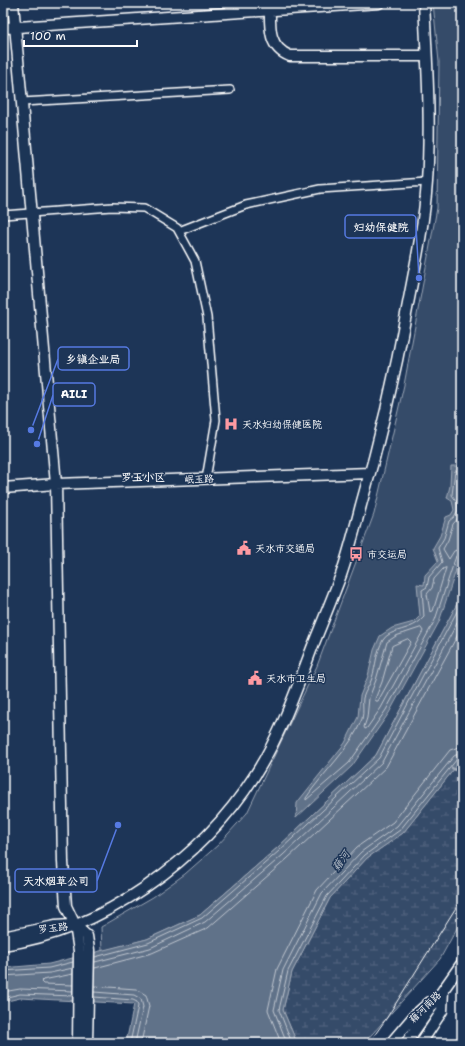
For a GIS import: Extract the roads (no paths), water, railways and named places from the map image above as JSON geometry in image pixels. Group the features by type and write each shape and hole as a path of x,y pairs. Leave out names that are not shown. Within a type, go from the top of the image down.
{"main road":[{"path":"13,3 30,213 56,484 63,862 66,906 84,950 84,1002 87,1043"},
{"path":"3,28 270,6 308,7 379,3"},
{"path":"75,925 159,880 209,834 255,775 285,717 342,572 370,473 398,358 421,235 427,182 429,124 424,3"},
{"path":"270,6 271,35 273,42 277,48 290,56 426,56"},
{"name":"岷玉路","path":"3,488 56,484 370,473"},
{"name":"罗玉路","path":"3,937 55,926 75,925"},
{"name":"罗玉路","path":"3,945 28,941 59,933 75,925"},
{"name":"藉河南路","path":"406,1043 462,963"},
{"name":"藉河南路","path":"391,1043 414,1016 443,990"},
{"name":"藉河南路","path":"421,1043 442,1011 443,990"},
{"path":"78,1043 84,1002"}],"street":[{"path":"22,102 230,90"},
{"path":"179,231 246,205 320,189 427,182"},
{"path":"3,215 112,207 144,208 177,228 194,261 207,317 216,420 206,479"}],"water":[{"path":"451,466 462,466 462,552 439,622 389,713 352,766 296,818 297,803 345,743 358,717 360,696 368,676 374,650 380,636 392,628 414,622 420,616 417,584 424,585 425,575 438,561 433,548 440,536 446,517 451,515 454,510 452,501 447,498 450,486"},
{"name":"藉河","path":"462,589 462,759 403,833 367,858 330,898 292,972 283,1010 297,1043 126,1043 134,1004 20,998 3,1002 3,968 49,964 147,939 200,915 277,848 376,755 457,604"}],"waterway":[{"path":"452,768 462,774"}],"tram line":[{"path":"369,1043 386,1019 462,898"}],"place":[{"name":"妇幼保健院","path":"419,278"},
{"name":"天水妇幼保健医院","path":"231,424"},
{"name":"乡镇企业局","path":"31,430"},
{"name":"AILI","path":"37,444"},
{"name":"天水市交通局","path":"244,548"},
{"name":"市交运局","path":"356,554"},
{"name":"天水市卫生局","path":"255,678"},
{"name":"天水烟草公司","path":"118,825"}],"district":[{"name":"罗玉小区","path":"143,477"}]}
